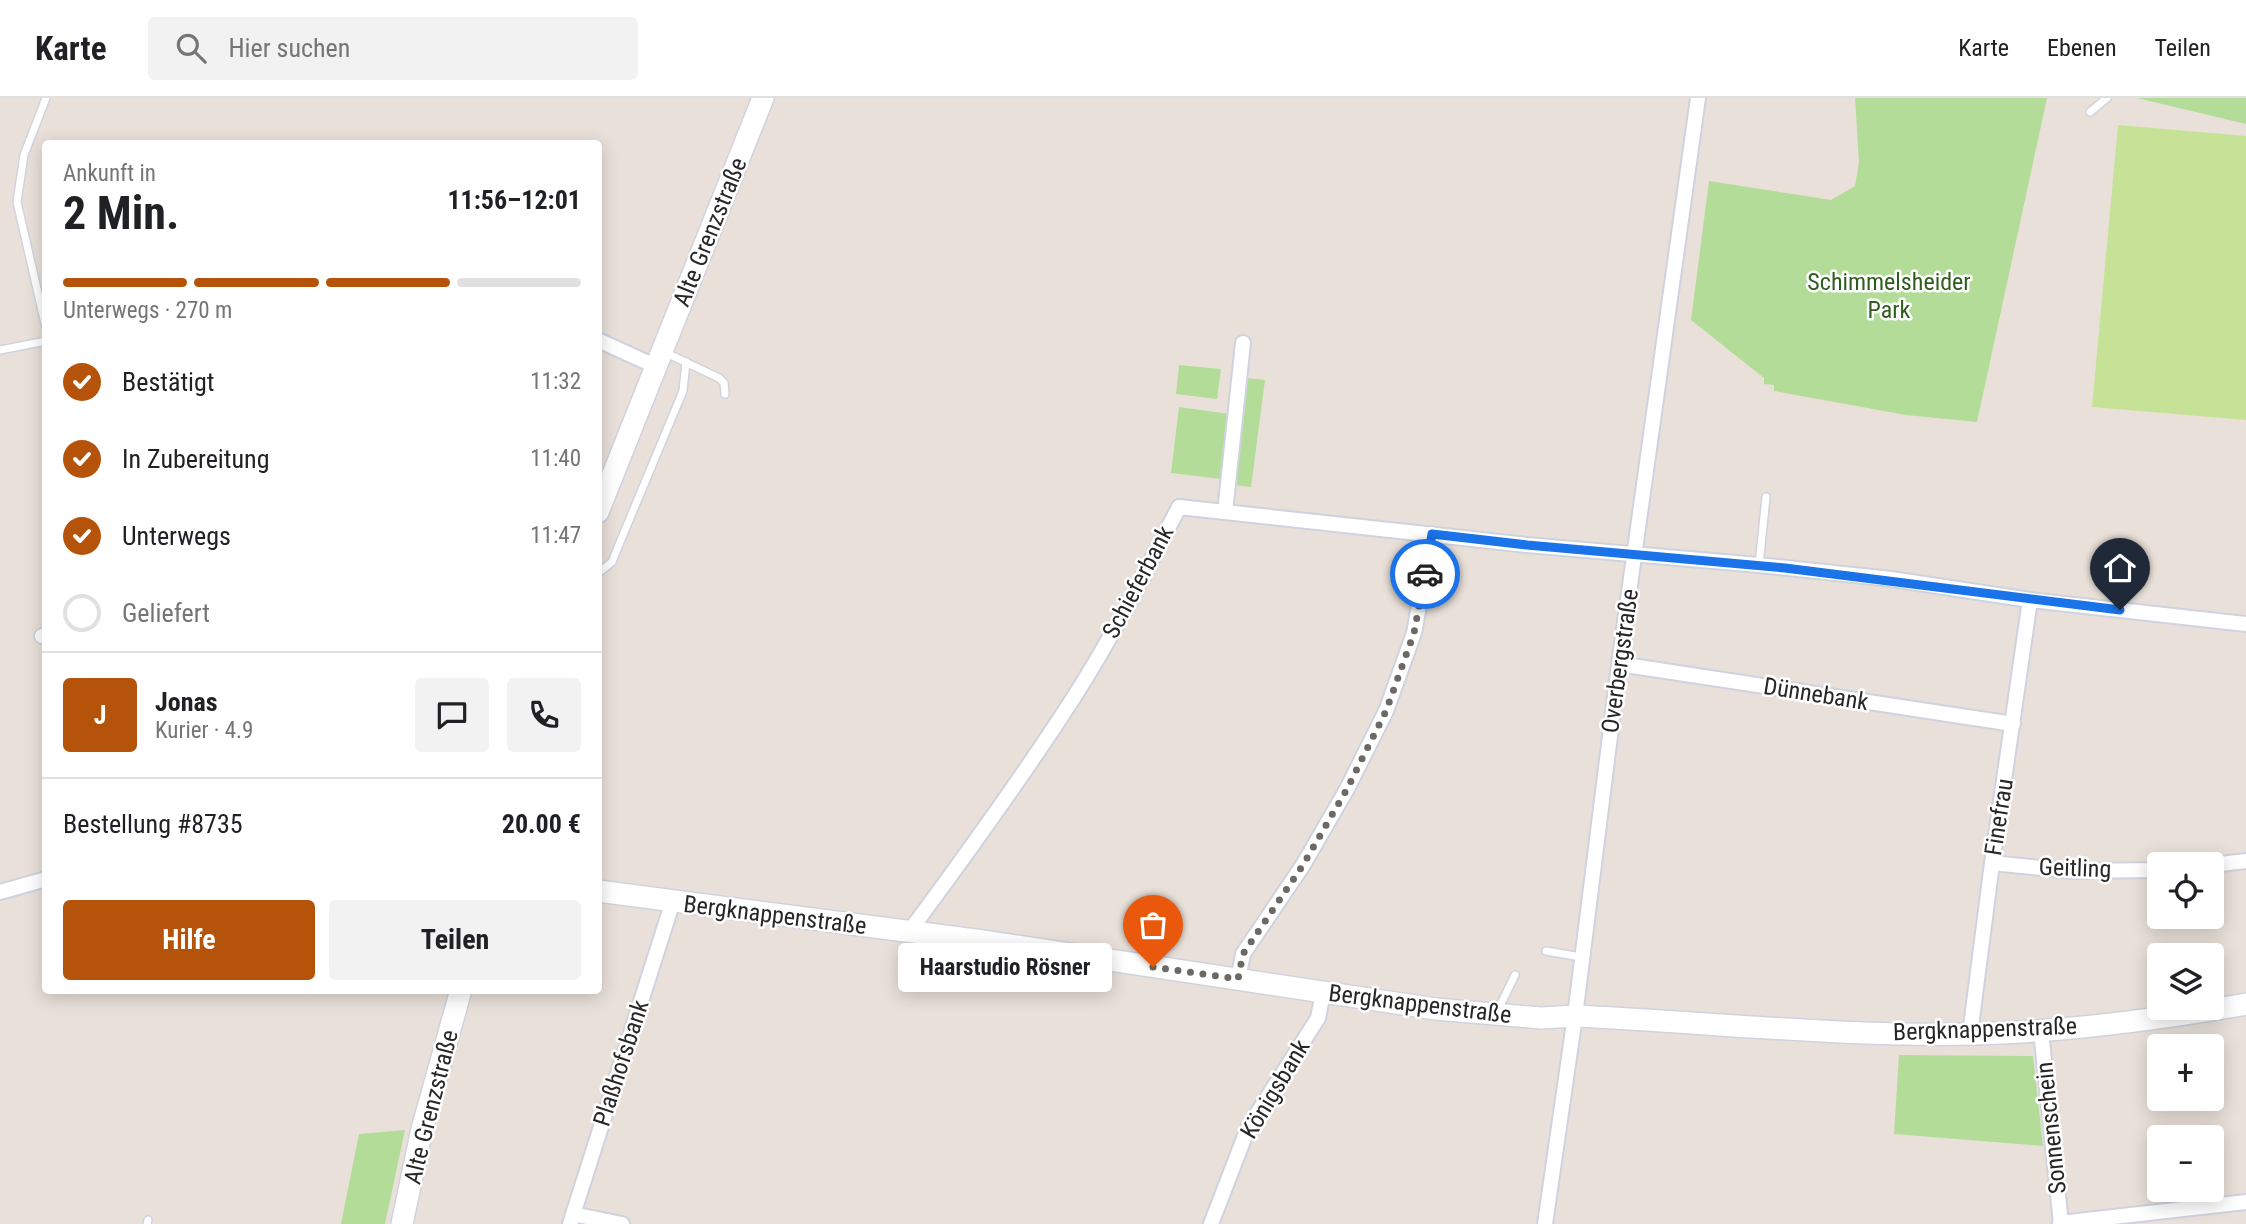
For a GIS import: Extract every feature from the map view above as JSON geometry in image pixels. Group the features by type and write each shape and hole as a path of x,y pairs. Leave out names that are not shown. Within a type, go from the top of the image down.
{"street":[{"name":"Alte Grenzstraße","path":"602,502 763,98"},
{"name":"Overbergstraße","path":"1545,1224 1698,98"},
{"path":"602,342 660,359"},
{"path":"1225,512 1243,343"},
{"name":"Schieferbank","path":"909,932 1003,805 1074,697 1126,610 1179,506 1636,555 1891,579 2030,600 2246,624"},
{"path":"1238,979 1243,954 1303,865 1347,789 1386,711 1414,633 1432,534"},
{"name":"Finefrau","path":"1970,1034 2030,600"},
{"name":"Dünnebank","path":"1619,664 2013,724"},
{"path":"2224,864 2246,862"},
{"name":"Geitling","path":"1992,863 2071,871 2147,870"},
{"path":"0,892 42,880"},
{"name":"Bergknappenstraße","path":"602,892 909,932 1436,1009 1541,1018 1575,1016 1863,1032 1970,1034 2041,1031 2159,1019 2246,1004"},
{"name":"Plaßhofsbank","path":"572,1219 673,901"},
{"name":"Königsbank","path":"1210,1224 1248,1128 1318,1018 1323,993"},
{"name":"Alte Grenzstraße","path":"402,1224 422,1129 460,994"},
{"name":"Sonnenschein","path":"2041,1031 2061,1224"},
{"path":"2061,1224 2246,1202"},
{"path":"572,1219 622,1224"}],"lane":[{"path":"42,311 17,202 24,155 46,98"},
{"path":"2090,112 2106,98"},
{"path":"0,350 42,342"},
{"path":"660,359 686,362 719,378 724,383 725,394"},
{"path":"602,570 612,562 683,391 686,362"},
{"path":"1759,565 1766,497"},
{"path":"1546,951 1581,957"},
{"path":"1496,1014 1515,975"}],"green space":[{"name":"Schimmelsheider Park","path":"1855,98 2047,98 1977,422 1906,415 1774,391 1774,385 1764,384 1764,378 1691,320 1709,181 1831,200 1855,186 1859,163"},
{"path":"2137,98 2246,98 2246,124"},
{"path":"2118,125 2246,136 2246,420 2092,407"},
{"path":"1179,365 1221,369 1217,399 1176,394"},
{"path":"1247,378 1265,380 1251,487 1233,485"},
{"path":"1179,407 1229,414 1221,479 1171,473"},
{"path":"1899,1055 2033,1056 2043,1146 1894,1134"},
{"path":"405,1130 385,1224 341,1224 359,1134"}],"way so far":[{"path":"1153,967 1238,979 1243,954 1303,865 1347,789 1386,711 1414,633 1425,574"}],"place":[{"name":"Haarstudio Rösner","path":"1153,967"}],"route":[{"path":"1425,574 1432,534 1891,579 2030,600 2120,610"}]}
